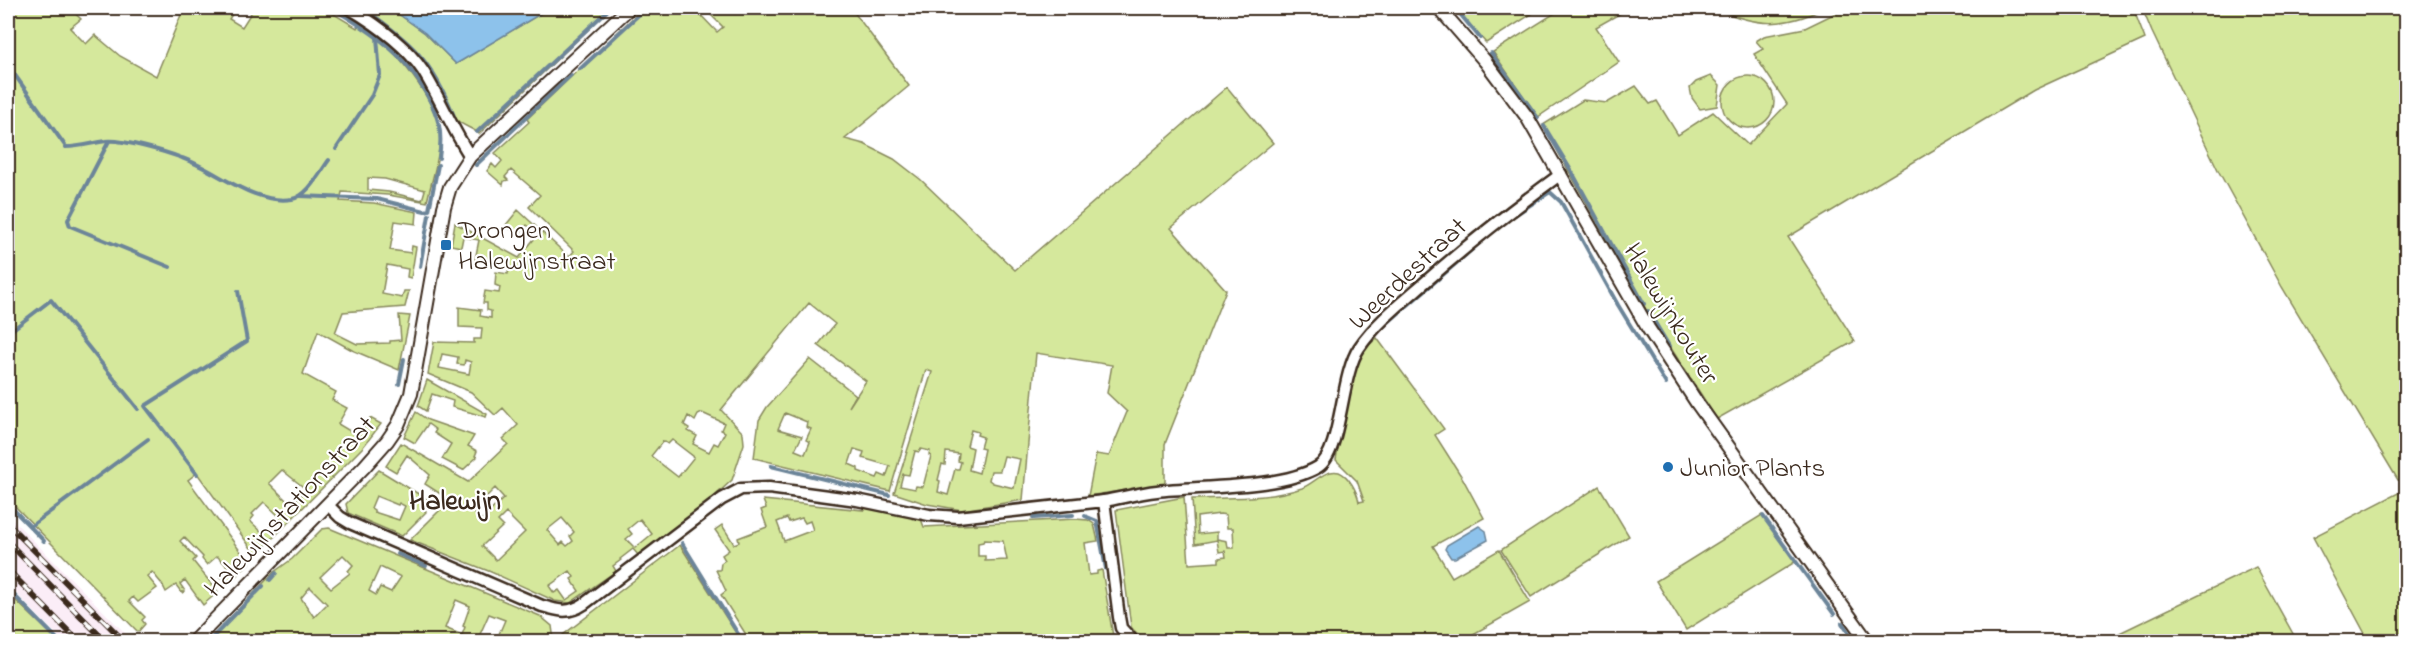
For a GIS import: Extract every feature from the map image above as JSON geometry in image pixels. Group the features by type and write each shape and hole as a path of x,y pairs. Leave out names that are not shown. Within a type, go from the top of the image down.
{"street":[{"path":"349,8 395,40 421,69 470,156"},
{"name":"Halewijnstationstraat","path":"193,642 328,505 387,441 405,411 414,375 444,207 450,187 470,156 628,8"},
{"name":"Halewijnkouter","path":"1439,8 1485,61 1520,108 1561,174 1648,328 1697,403 1868,642"},
{"name":"Weerdestraat","path":"328,505 350,523 542,606 566,612 584,604 722,499 741,489 769,488 857,500 929,515 958,517 1104,501 1155,491 1244,484 1298,475 1321,465 1330,450 1349,368 1364,341 1406,298 1479,235 1561,174"},
{"path":"1104,501 1121,628 1134,642"}],"shaded area":[{"path":"8,515 133,641 63,641 8,585"}],"green space":[{"path":"8,8 69,8 81,19 70,28 86,44 95,35 120,56 156,76 181,15 168,8 236,8 229,19 242,27 254,8 324,8 357,28 361,17 398,57 423,90 438,123 440,139 438,155 427,202 388,195 342,192 340,201 374,203 417,212 416,224 395,221 390,250 411,253 412,246 416,247 411,278 407,277 408,269 387,265 382,294 402,298 404,291 409,291 405,307 343,312 335,333 357,344 390,343 390,341 401,340 399,315 410,316 399,370 352,350 318,331 303,374 336,392 332,400 347,408 338,424 358,436 370,418 381,424 363,447 256,555 197,473 188,480 249,563 228,584 220,576 229,568 217,556 207,565 203,557 184,537 180,541 196,558 193,561 218,592 203,605 185,580 180,584 185,591 182,593 176,585 166,592 152,572 147,576 157,588 138,602 133,597 129,601 145,617 142,620 145,624 138,632 8,499","holes":["368,178 385,179 425,190 422,200 389,192 368,190","282,470 307,490 291,505 269,483","264,502 280,517 263,533 250,521 254,516 252,514"]},
{"path":"358,8 390,8 425,33 456,64 550,8 611,8 479,134 456,119 437,82 418,57"},
{"path":"643,8 694,8 717,32 723,27 704,8 735,8 732,11 735,14 738,8 851,8 909,86 845,139 864,144 894,159 920,179 1015,270 1227,87 1273,143 1171,228 1226,290 1165,444 1165,484 1088,496 1096,454 1109,456 1127,412 1107,393 1112,365 1036,353 1023,500 962,510 927,504 894,493 932,372 926,370 890,491 754,458 759,420 767,407 810,359 856,395 849,407 866,381 818,345 835,324 809,303 721,410 743,433 744,444 732,480 703,507 638,555 633,549 613,566 616,571 570,603 555,601 491,572 410,540 450,500 425,484 430,475 407,455 396,472 386,466 401,443 468,482 508,444 503,439 518,425 503,408 495,415 471,392 428,374 434,342 474,343 474,339 481,339 482,328 459,327 459,307 481,310 480,316 491,318 491,311 487,310 487,303 483,303 485,291 499,293 500,287 495,285 496,272 508,274 509,267 475,260 479,240 463,237 461,247 451,245 455,223 519,258 538,234 527,225 518,235 506,225 518,210 569,257 574,251 529,207 540,195 511,170 505,177 508,180 504,181 503,185 487,171 492,164 496,168 502,161 495,153 529,122 527,119","holes":["442,354 458,357 457,364 464,365 465,360 471,362 469,374 439,368","702,413 724,423 721,430 725,432 718,445 714,443 709,452 693,444 697,436 688,431 689,428 684,425 688,416 695,421","785,413 807,422 806,427 811,429 806,440 810,442 805,454 795,450 802,436 778,429","971,430 983,437 980,448 984,449 979,473 969,470 973,448 967,446","672,440 694,457 678,477 651,456 663,441 668,444","854,449 864,452 862,458 890,466 886,477 879,474 877,478 858,471 858,468 849,464","921,449 930,451 931,456 923,487 916,486 915,489 900,486 903,474 909,475 915,451 919,452","946,452 959,454 958,461 961,462 959,469 955,469 948,495 938,492 940,481 938,480 942,464 945,465","1004,456 1020,459 1014,488 989,480 991,471 1000,471","495,488 504,498 481,520 472,511","506,513 525,532 496,560 482,546 503,526 498,521","562,518 574,532 570,536 573,541 567,546 563,542 560,545 547,530","640,519 652,534 635,548 626,539 632,534 628,529","570,571 574,577 571,579 579,591 566,600 559,590 554,593 549,586"]},
{"path":"1455,8 1541,8 1486,43"},
{"path":"1563,8 1617,8 1621,13 1596,27 1619,62 1538,117 1493,52"},
{"path":"1715,8 1825,8 1796,19 1770,23 1744,19"},
{"path":"1846,8 2133,8 2145,39 2034,90 1788,237 1855,341 1717,419 1648,313 1543,125 1583,100 1607,103 1636,86 1650,104 1657,101 1678,135 1713,112 1748,145 1787,104 1754,54 1763,49 1756,41 1764,36 1805,28"},
{"path":"2142,8 2406,8 2406,480 2398,480 2282,287 2219,172"},
{"path":"1711,76 1720,85 1717,106 1700,109 1692,98 1690,88 1696,82"},
{"path":"1748,76 1762,80 1770,88 1774,102 1770,116 1762,124 1748,128 1734,124 1726,116 1722,102 1726,88 1734,80"},
{"path":"1377,338 1444,429 1435,435 1484,518 1433,546 1452,577 1499,550 1530,602 1461,641 1163,642 1138,634 1131,627 1116,510 1184,497 1189,564 1219,562 1219,558 1226,557 1225,551 1219,552 1217,540 1195,544 1192,499 1247,497 1288,492 1302,488 1324,474 1334,471 1349,480 1359,502 1364,501 1357,481 1336,460 1351,374 1360,355","holes":["1226,515 1227,528 1233,528 1234,548 1228,548 1227,541 1217,539 1217,532 1198,534 1197,517"]},
{"path":"427,380 487,414 486,417 452,407 453,401 432,394 426,411 418,406"},
{"path":"416,412 428,420 474,436 468,446 477,451 475,456 477,457 463,470 442,459 451,444 434,433 436,430 428,424 415,443 404,437"},
{"path":"379,470 430,501 423,508 426,512 402,536 348,513 346,504","holes":["376,496 398,505 399,503 405,506 399,520 374,512 371,508"]},
{"path":"1599,486 1629,536 1531,597 1501,550"},
{"path":"2406,489 2406,641 2369,641 2313,537"},
{"path":"763,500 864,510 862,506 921,519 924,527 1088,520 1094,524 1098,541 1085,543 1089,575 1097,574 1097,571 1102,570 1113,636 1119,636 1125,641 750,641 721,595 726,591 716,570 720,570 721,563 725,560 722,555 729,550 715,530 722,525 734,544 739,542 738,538 767,527 761,510 766,508","holes":["787,518 789,522 802,518 805,523 810,521 813,530 784,541 777,522","984,540 1003,541 1007,560 985,561 985,556 978,556 978,543"]},
{"path":"1762,515 1795,562 1686,630 1656,581"},
{"path":"329,528 540,616 552,626 554,641 496,641 505,620 489,614 477,641 208,641 274,572 292,559 322,529","holes":["343,555 353,565 348,571 350,573 331,588 320,577","380,567 401,577 391,592 380,587 376,595 369,591","310,587 327,604 314,617 301,598","456,600 470,606 462,635 445,628"]},
{"path":"680,545 741,641 567,641 563,635"},
{"path":"2256,567 2297,641 2103,641"},
{"path":"8,593 58,641 8,641"}],"water":[{"path":"390,8 550,8 456,64 425,33"},
{"path":"1479,526 1486,531 1488,540 1451,558 1445,549 1447,545"}],"waterway":[{"path":"332,8 386,44 418,80 437,118 440,133 439,158"},
{"path":"363,8 394,31 418,54 437,80 454,116"},
{"path":"477,132 610,8"},
{"path":"580,69 646,8"},
{"path":"1455,8 1480,38"},
{"path":"336,149 372,95 380,75 377,37"},
{"path":"1491,53 1538,118"},
{"path":"8,72 12,71 66,147 106,141 144,146 195,163 249,192 278,199 298,197 313,183 329,160"},
{"path":"476,165 571,75"},
{"path":"1544,126 1572,172 1644,304"},
{"path":"109,141 68,220 70,226 170,267"},
{"path":"300,196 377,199 425,211 429,210 438,165"},
{"path":"1515,215 1550,192 1561,202 1618,305 1666,384"},
{"path":"420,267 429,215"},
{"path":"1384,326 1490,234"},
{"path":"197,474 145,406 247,341 238,291"},
{"path":"8,333 51,300 138,409"},
{"path":"1648,311 1669,346"},
{"path":"399,384 404,359"},
{"path":"31,526 148,439"},
{"path":"771,466 889,495"},
{"path":"8,504 44,541"},
{"path":"1033,518 1073,515"},
{"path":"1085,516 1097,521 1106,569"},
{"path":"1763,516 1834,614"},
{"path":"682,543 743,642"},
{"path":"398,554 426,566"},
{"path":"270,580 276,573"},
{"path":"208,642 263,586"},
{"path":"8,589 60,642"},
{"path":"1842,623 1855,642"}],"railway":[{"path":"8,524 125,642"},
{"path":"8,542 106,642"},
{"path":"8,570 79,642"}],"place":[{"name":"Drongen Halewijnstraat","path":"446,245"},
{"name":"Junior Plants","path":"1668,467"}],"district":[{"name":"Halewijn","path":"455,499"}]}
